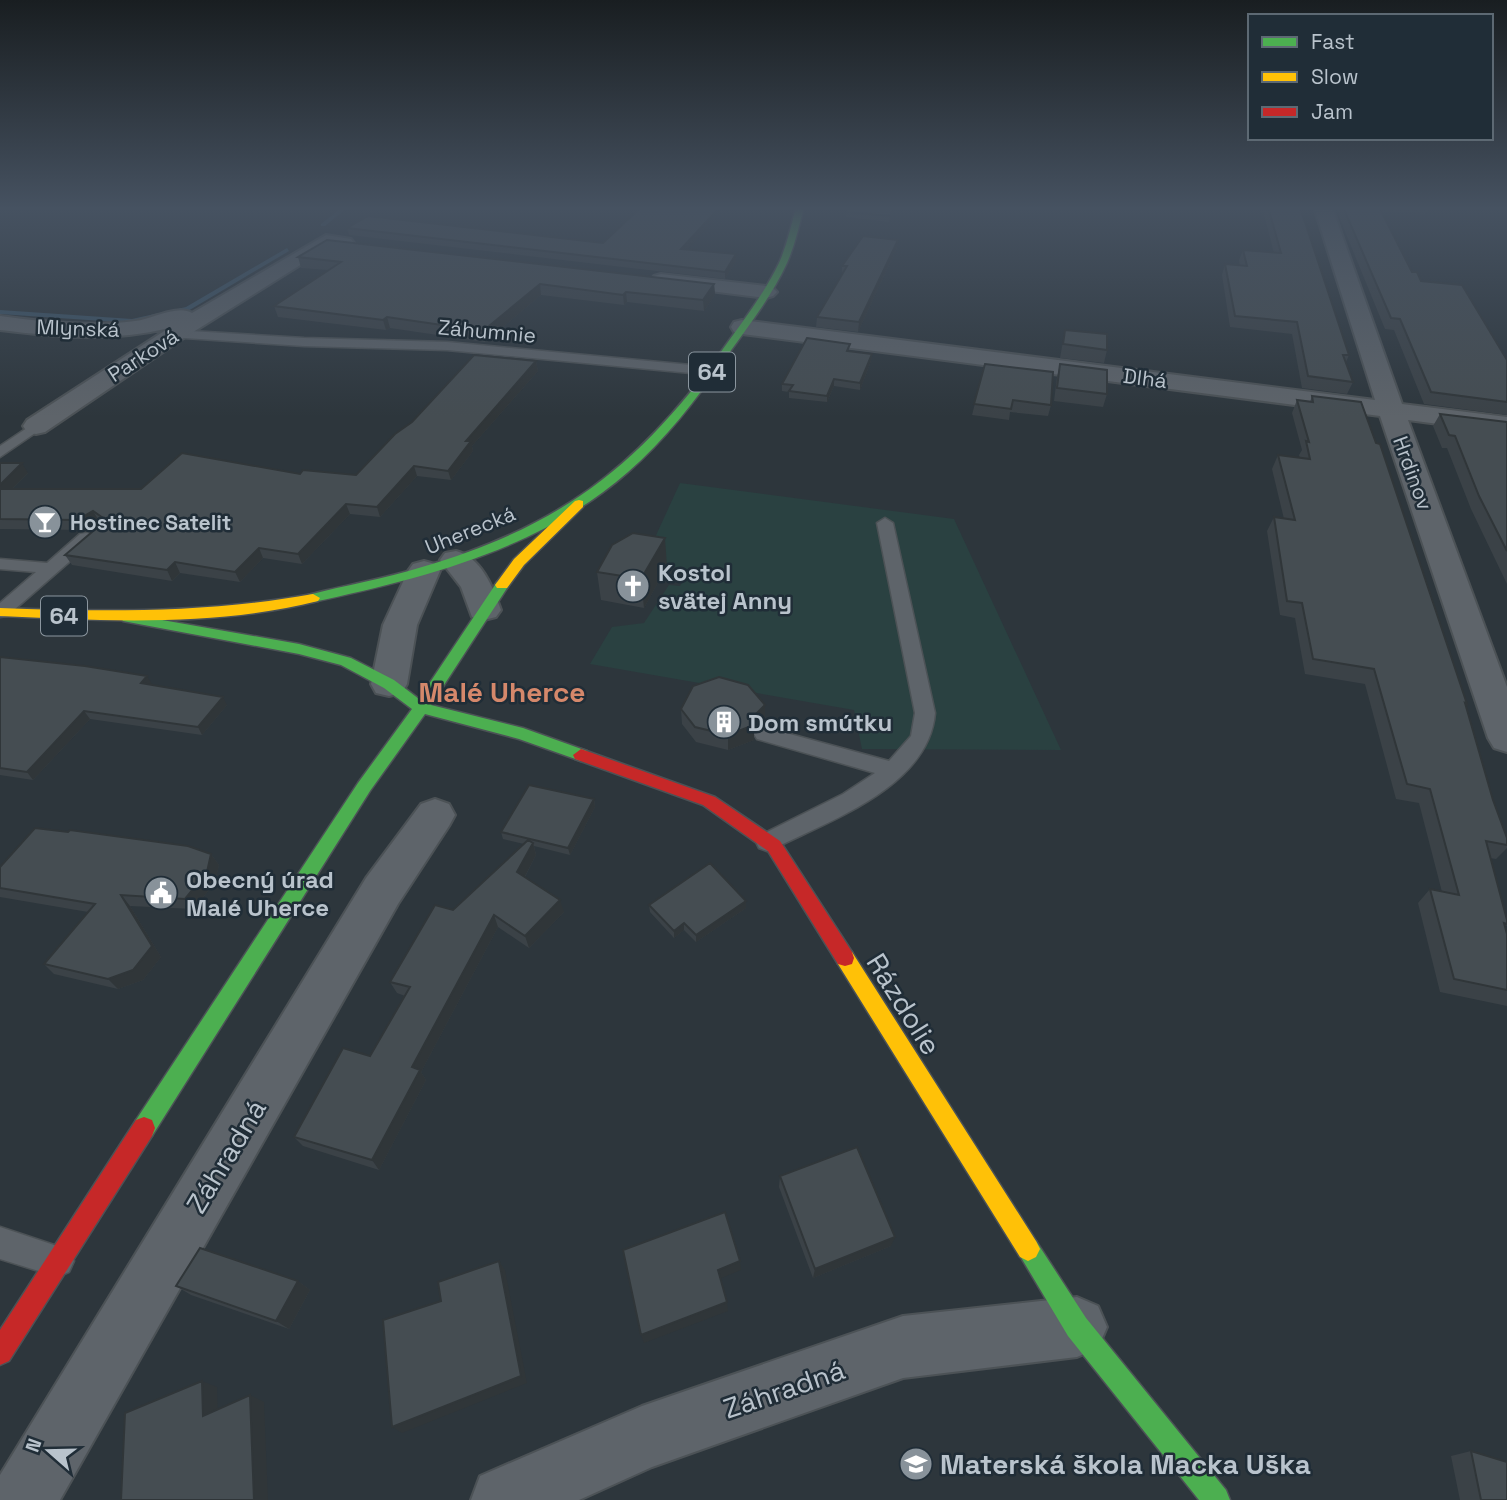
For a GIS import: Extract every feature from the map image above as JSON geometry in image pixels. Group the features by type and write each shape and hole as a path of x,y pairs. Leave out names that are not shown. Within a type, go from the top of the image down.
{"street":[{"name":"Parková","path":"36,426 174,334 268,277"},
{"name":"Uherecká","path":"0,612 128,618 183,616 294,602 346,594 424,571 510,538 579,504 617,477 671,423 712,371 774,277"},
{"name":"Hrdinov","path":"1346,277 1507,738"},
{"path":"642,278 766,292"},
{"name":"Mlynská","path":"0,323 72,332 131,329 162,324 235,297"},
{"name":"Dlhá","path":"742,327 1507,425"},
{"path":"0,1352 364,786 449,669 484,610 519,562 579,504"},
{"path":"456,560 477,586 484,610"},
{"path":"390,684 393,645 402,613 424,571"},
{"path":"128,618 299,649 346,661 390,684 419,707"},
{"name":"Rázdolie","path":"419,707 523,734 709,801 774,846 1077,1327 1216,1500"},
{"name":"Záhradná","path":"23,1500 382,891 435,816"},
{"name":"Záhradná","path":"504,1500 642,1438 903,1347 1077,1327"}],"lane":[{"name":"Záhumnie","path":"174,334 304,342 447,346 712,371"},
{"name":"Parková","path":"0,453 36,426"},
{"path":"767,842 872,788 892,772 921,738 925,713 885,523"},
{"path":"0,612 98,528"},
{"path":"0,564 51,568"},
{"path":"764,734 876,764 892,772"},
{"path":"0,1242 60,1261"}],"green space":[{"path":"680,483 954,519 1061,750 862,749 854,710 590,664 612,627 644,623 669,585 680,586 689,570 650,562 647,555"}],"building":[{"path":"318,277 652,277 714,284 703,300 626,292 623,295 540,284 483,331 387,317 383,320 274,306"},
{"path":"841,277 880,277 859,322 817,317"},
{"path":"1228,277 1323,277 1349,355 1343,355 1353,382 1308,376 1297,322 1235,316"},
{"path":"1373,277 1419,277 1421,281 1462,285 1507,360 1507,402 1431,392 1400,319 1391,318"},
{"path":"1065,330 1107,334 1107,350 1063,344"},
{"path":"807,338 850,344 847,351 872,354 860,383 834,379 827,396 789,391 793,385 782,384"},
{"path":"474,355 536,361 466,441 471,441 448,471 414,466 377,507 346,504 298,554 259,548 235,572 175,562 167,570 65,555 106,520 93,511 77,520 0,519 0,489 141,489 182,453 300,474 303,470 356,475 395,434 412,422"},
{"path":"985,364 1053,372 1051,405 1013,400 1011,409 974,404"},
{"path":"1060,364 1107,370 1107,394 1057,388"},
{"path":"1312,396 1361,402 1376,443 1380,444 1467,704 1465,703 1493,800 1507,838 1507,845 1486,841 1507,920 1507,924 1504,923 1507,934 1507,990 1454,979 1430,889 1459,895 1430,789 1407,784 1374,669 1313,659 1302,603 1287,601 1274,517 1295,520 1278,455 1310,459 1306,441 1309,442 1297,400 1313,402"},
{"path":"1440,414 1507,422 1507,551 1479,496 1455,436 1449,435"},
{"path":"0,463 22,463 0,485"},
{"path":"633,533 665,538 641,579 597,572 612,545"},
{"path":"0,657 147,676 141,683 223,697 198,727 84,711 27,772 0,768"},
{"name":"Dom smútku","path":"719,677 748,685 765,705 752,718 754,725 728,735 695,727 681,709 693,686"},
{"path":"529,785 594,799 568,848 501,832"},
{"path":"35,828 68,832 70,830 188,846 211,854 207,872 185,899 121,895 152,946 133,970 108,979 44,964 95,904 0,888 0,867"},
{"path":"528,840 533,843 517,872 560,900 525,936 494,915 412,1067 420,1070 372,1160 294,1137 343,1048 370,1056 410,987 390,982 435,905 453,910"},
{"path":"710,863 746,901 696,935 684,923 674,931 649,905"},
{"path":"857,1147 895,1237 815,1269 780,1176"},
{"path":"725,1212 740,1261 718,1270 727,1302 641,1335 623,1250"},
{"path":"200,1248 298,1281 276,1321 176,1286"},
{"path":"499,1261 521,1376 392,1427 383,1320 441,1301 438,1282"},
{"path":"202,1381 203,1416 250,1395 254,1500 121,1500 125,1413"},
{"path":"1471,1451 1507,1462 1507,1500 1481,1500"}],"waterway":[{"path":"0,312 132,321 188,309 242,277"}],"traffic: fast":[{"path":"313,598 388,581 465,558 538,527 573,508 622,471 671,422 728,348 776,277"},
{"path":"144,1128 364,787 449,669 502,585"},
{"path":"128,618 299,649 346,661 389,684 419,707 523,734 581,755"},
{"path":"1028,1249 1077,1327 1216,1500"}],"traffic: slow":[{"path":"502,585 519,562 579,504"},
{"path":"0,612 157,615 235,610 313,598"},
{"path":"845,958 1028,1249"}],"traffic: jam":[{"path":"581,755 709,801 774,846 845,958"},
{"path":"0,1352 144,1128"}],"place":[{"name":"Hostinec Satelit","path":"45,522"},
{"name":"Kostol svätej Anny","path":"633,586"},
{"name":"Dom smútku","path":"724,722"},
{"name":"Obecný úrad Malé Uherce","path":"161,893"},
{"name":"Materská škola Macka Uška","path":"916,1464"}],"district":[{"name":"Malé Uherce","path":"502,692"}]}
